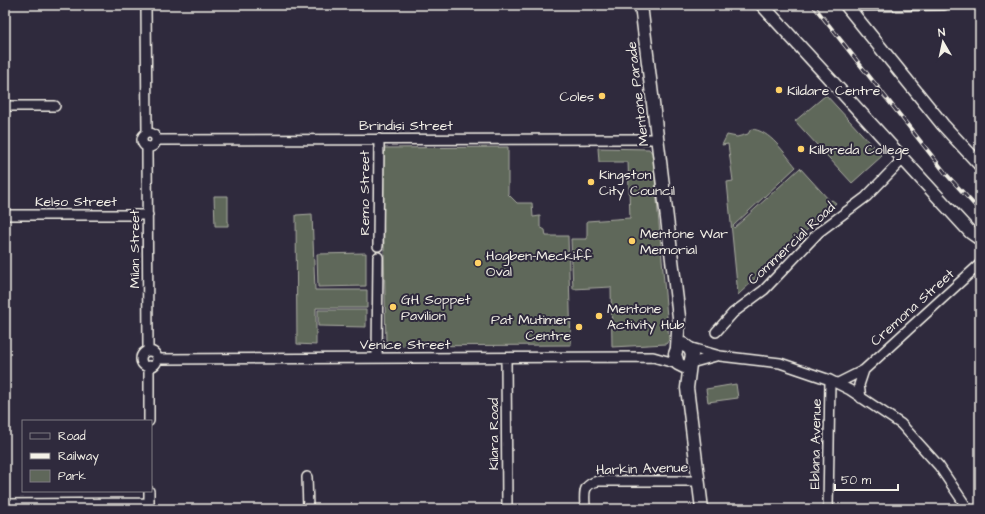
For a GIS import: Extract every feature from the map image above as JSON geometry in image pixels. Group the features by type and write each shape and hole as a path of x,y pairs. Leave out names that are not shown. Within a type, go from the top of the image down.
{"street":[{"path":"146,5 147,133 143,136 142,140 143,144 147,147 153,146 156,140 153,134 147,133"},
{"name":"Mentone Parade","path":"641,5 683,347"},
{"path":"762,5 902,160 970,232 980,248"},
{"path":"847,6 944,5"},
{"path":"847,6 943,125 980,165"},
{"path":"5,106 55,106"},
{"name":"Remo Street","path":"378,246 379,139"},
{"name":"Brindisi Street","path":"156,140 657,139"},
{"name":"Milan Street","path":"147,147 148,351"},
{"name":"Commercial Road","path":"716,332 732,313 764,290 819,232 866,197 902,160"},
{"name":"Kelso Street","path":"5,215 148,215"},
{"path":"970,232 980,239"},
{"path":"377,358 378,257"},
{"name":"Cremona Street","path":"834,382 864,370 980,264"},
{"path":"684,364 692,354 683,347 675,356 684,364 702,509"},
{"name":"Venice Street","path":"653,357 683,347 720,356 780,363 834,382 901,424 939,466 968,509"},
{"path":"148,351 154,353 157,359 155,363 149,366 144,365 141,359 144,353 148,351"},
{"name":"Venice Street","path":"157,359 653,357 684,364 720,356"},
{"name":"Kilara Road","path":"506,358 507,509"},
{"path":"149,366 149,420"},
{"path":"861,398 859,385 864,370"},
{"name":"Eblana Avenue","path":"828,509 834,382"},
{"path":"307,477 308,509"},
{"name":"Harkin Avenue","path":"585,509 586,488 588,484 598,481 699,481"},
{"path":"5,504 149,506 149,492"}],"green space":[{"path":"826,95 882,156 852,183 795,121"},
{"path":"751,129 764,133 776,143 796,167 733,226 734,228 800,168 830,201 832,200 836,203 738,295 727,182 733,181 728,144 722,145 727,135 737,137 748,134"},
{"name":"Hogben-Meckiff Oval","path":"508,147 508,194 517,203 532,203 533,217 540,216 540,227 545,230 546,236 568,236 571,345 386,346 382,148"},
{"path":"598,148 649,149 653,154 669,340 666,344 612,347 611,287 573,289 571,239 587,239 587,221 630,218 628,162 599,162"},
{"path":"214,196 228,196 228,226 215,226"},
{"path":"312,214 315,290 367,290 367,308 316,308 316,345 297,344 296,215"},
{"path":"366,253 366,286 318,287 317,254"},
{"path":"318,310 366,310 366,327 318,326"},
{"path":"736,384 738,398 708,402 706,389"}],"railway":[{"path":"813,5 947,175 980,211"}],"place":[{"name":"Kildare Centre","path":"779,90"},
{"name":"Coles","path":"602,96"},
{"name":"Kilbreda College","path":"801,149"},
{"name":"Kingston City Council","path":"591,182"},
{"name":"Mentone War Memorial","path":"632,241"},
{"name":"Hogben-Meckiff Oval","path":"478,263"},
{"name":"GH Soppet Pavilion","path":"393,307"},
{"name":"Mentone Activity Hub","path":"599,316"},
{"name":"Pat Mutimer Centre","path":"579,327"}]}
